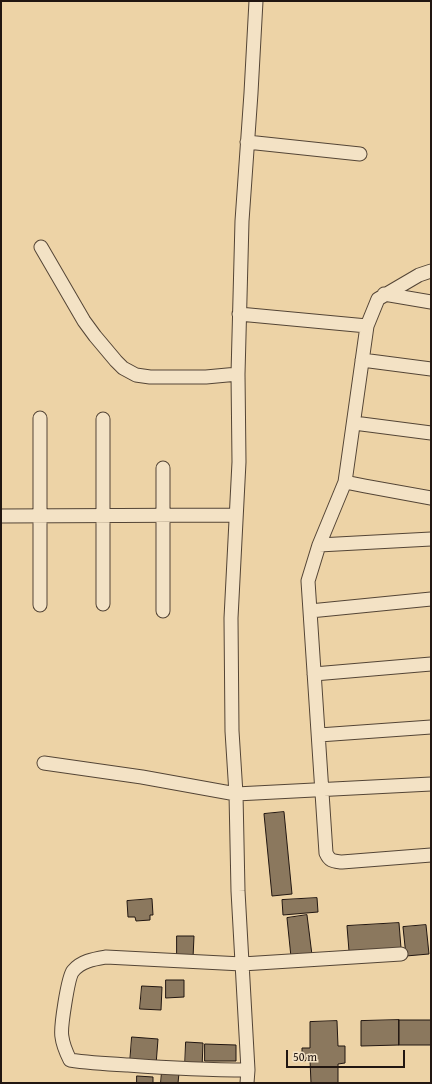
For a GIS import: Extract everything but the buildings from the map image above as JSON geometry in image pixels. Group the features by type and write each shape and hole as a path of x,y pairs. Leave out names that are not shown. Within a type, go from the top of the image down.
{"street":[{"path":"247,1083 248,1070 238,891 236,794 232,731 231,618 239,462 238,374 242,221 256,1"},
{"path":"247,142 360,154"},
{"path":"40,247 84,321 116,362 123,368 136,375 150,378 206,377 238,374"},
{"path":"431,271 419,275 384,294 378,299 367,326 346,482 319,545 308,581 326,853 328,858 334,861 342,862 431,855"},
{"path":"384,294 431,302"},
{"path":"239,314 367,326"},
{"path":"362,360 431,369"},
{"path":"40,418 40,605"},
{"path":"103,419 103,604"},
{"path":"354,423 431,433"},
{"path":"163,468 163,610"},
{"path":"346,482 431,498"},
{"path":"1,516 236,515"},
{"path":"319,545 431,539"},
{"path":"310,611 431,599"},
{"path":"314,674 431,664"},
{"path":"318,735 431,727"},
{"path":"44,763 142,777 236,794 431,784"},
{"path":"248,1070 158,1068 70,1060 65,1051 61,1035 67,985 72,972 80,964 92,959 106,957 242,964 401,954"}]}
